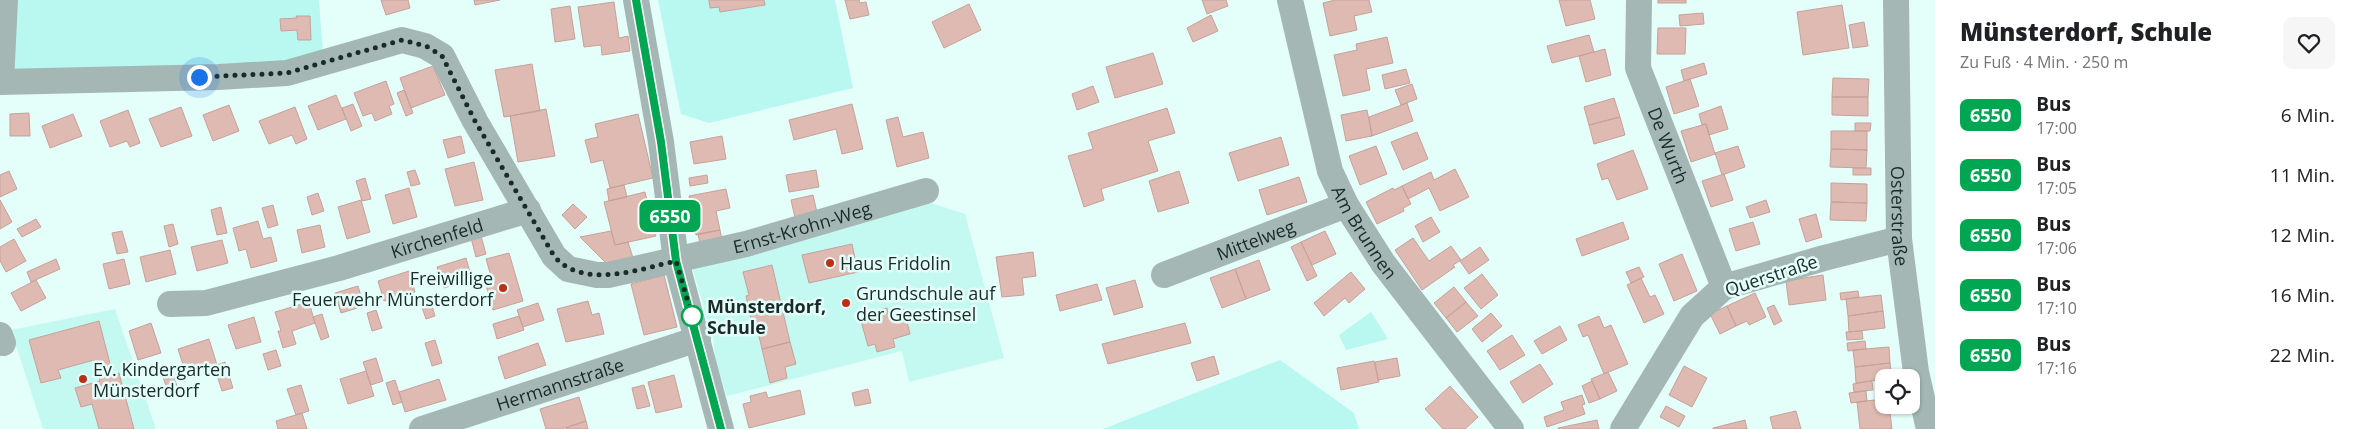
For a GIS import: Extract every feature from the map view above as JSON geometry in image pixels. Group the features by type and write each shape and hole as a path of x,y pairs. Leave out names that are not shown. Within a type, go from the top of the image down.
{"street":[{"path":"0,82 5,0"},
{"path":"636,0 661,142 676,261 721,429"},
{"name":"Am Brunnen","path":"1290,0 1330,171 1346,205 1383,263 1511,429"},
{"name":"De Wurth","path":"1639,0 1638,68 1724,287"},
{"name":"Osterstraße","path":"1896,0 1899,239 1926,369 1929,429"},
{"name":"Ernst-Krohn-Weg","path":"0,82 219,77 287,73 402,40 426,46 442,56 475,121 554,256 568,269 597,275 608,275 676,261 755,241 926,191"},
{"name":"Mittelweg","path":"1164,275 1346,205"},
{"name":"Kirchenfeld","path":"170,304 206,302 339,268 528,210"},
{"name":"Querstraße","path":"1623,429 1692,316 1724,287 1824,258 1899,239"},
{"name":"Hermannstraße","path":"422,429 698,340"}],"shaded area":[{"path":"17,0 319,0 323,53 281,66 14,70"},
{"path":"658,0 835,0 853,88 709,123 681,114"},
{"name":"Grundschule auf der Geestinsel","path":"931,203 965,214 1004,358 909,382 902,351 727,396 716,362 713,338 692,267"},
{"name":"Ev. Kindergarten Münsterdorf","path":"115,309 156,429 43,429 11,330"},
{"path":"1371,312 1388,339 1346,350 1339,335"},
{"path":"1280,360 1354,413 1359,429 1103,429"}],"building":[{"path":"381,0 408,0 410,8 386,15"},
{"path":"474,0 500,0 475,5"},
{"path":"709,0 764,0 765,5 720,12 719,7 710,8"},
{"path":"845,0 859,0 860,3 866,2 869,15 850,19"},
{"path":"1202,0 1226,0 1228,6 1207,14"},
{"path":"1335,0 1369,0 1372,12 1354,16 1357,30 1330,36 1323,3"},
{"path":"1559,0 1590,0 1595,19 1566,26"},
{"path":"1658,0 1686,0 1686,3 1658,3"},
{"path":"614,2 619,38 628,36 630,51 602,55 601,45 584,47 578,7"},
{"path":"969,4 981,30 944,48 932,22"},
{"path":"1842,5 1849,48 1803,55 1797,12"},
{"path":"570,6 575,39 555,42 551,9"},
{"path":"1703,13 1704,24 1680,26 1679,15"},
{"path":"1211,15 1218,31 1193,42 1187,28"},
{"path":"296,16 310,16 311,40 298,40 297,30 281,31 280,19 297,18"},
{"path":"1864,22 1868,46 1853,48 1849,25"},
{"path":"1658,28 1686,28 1685,54 1657,54"},
{"path":"1589,35 1594,52 1552,63 1547,46"},
{"path":"1387,37 1393,63 1366,69 1370,90 1343,96 1334,55 1357,50 1356,44"},
{"path":"1605,49 1611,75 1586,82 1579,56"},
{"path":"1153,53 1163,84 1115,98 1106,67"},
{"path":"1704,63 1707,74 1684,81 1681,70"},
{"path":"532,64 540,111 504,117 495,70"},
{"path":"433,66 445,95 411,108 400,78"},
{"path":"1406,69 1410,83 1385,89 1382,75"},
{"path":"1833,78 1869,79 1868,97 1832,97"},
{"path":"1690,79 1699,106 1674,114 1666,87"},
{"path":"386,81 394,104 389,106 392,114 375,121 372,113 363,116 354,93"},
{"path":"1412,84 1417,99 1401,105 1395,90"},
{"path":"1093,86 1099,102 1077,110 1072,94"},
{"path":"404,90 413,113 406,116 397,93"},
{"path":"336,95 346,119 318,130 308,106"},
{"path":"1832,97 1868,97 1868,116 1832,115"},
{"path":"1614,98 1620,117 1589,125 1584,107"},
{"path":"1407,103 1413,121 1372,136 1369,117"},
{"path":"353,104 362,126 351,131 342,108"},
{"path":"852,104 863,149 842,154 836,129 794,140 789,120"},
{"path":"229,105 239,131 213,141 203,115"},
{"path":"1721,106 1728,129 1709,135 1706,124 1702,125 1699,114"},
{"path":"181,107 192,136 161,147 149,119"},
{"path":"295,107 307,139 296,144 292,135 269,144 259,121"},
{"path":"1167,108 1175,133 1148,141 1158,171 1101,189 1104,200 1084,207 1068,156 1093,149 1088,133"},
{"path":"546,109 555,156 518,162 510,116"},
{"path":"128,110 140,143 130,147 127,141 110,147 100,121"},
{"path":"1367,110 1372,136 1346,141 1341,115"},
{"path":"29,113 30,136 10,136 10,114"},
{"path":"73,114 82,136 50,148 42,126"},
{"path":"638,114 653,178 610,188 603,160 591,163 585,140 598,137 595,124"},
{"path":"898,117 903,137 923,132 929,158 897,167 886,120"},
{"path":"1620,117 1625,135 1594,144 1589,125"},
{"path":"1855,123 1871,123 1870,131 1855,131"},
{"path":"1706,124 1715,154 1691,162 1681,131"},
{"path":"1831,131 1867,131 1867,150 1831,149"},
{"path":"1417,132 1428,159 1403,170 1391,142"},
{"path":"461,136 465,153 448,158 443,140"},
{"path":"722,136 726,159 694,164 690,142"},
{"path":"1281,137 1289,165 1238,181 1229,153"},
{"path":"1376,146 1387,174 1360,185 1349,156"},
{"path":"1738,146 1745,167 1722,175 1715,153"},
{"path":"1831,149 1867,150 1866,168 1830,167"},
{"path":"1633,150 1648,189 1617,200 1608,178 1602,180 1597,164"},
{"path":"474,162 483,200 455,206 445,169"},
{"path":"1853,168 1871,168 1871,175 1853,175"},
{"path":"1455,169 1469,197 1440,211 1429,188 1408,199 1402,186 1431,172 1434,180"},
{"path":"415,170 420,184 411,186 407,172"},
{"path":"816,170 819,187 789,192 786,175"},
{"path":"9,171 17,189 0,197 0,175"},
{"path":"1179,171 1189,203 1158,212 1149,181"},
{"path":"1724,174 1733,200 1711,207 1702,181"},
{"path":"707,175 708,183 690,186 689,178"},
{"path":"1299,177 1307,202 1267,215 1259,190"},
{"path":"365,178 371,199 362,201 356,181"},
{"path":"1831,183 1867,184 1867,203 1831,202"},
{"path":"624,185 627,197 609,201 607,189"},
{"path":"1402,186 1411,204 1403,208 1404,211 1377,224 1366,202 1393,188 1394,190"},
{"path":"409,188 417,217 393,224 385,195"},
{"path":"726,189 730,208 716,211 720,230 696,235 689,196"},
{"path":"645,192 656,236 615,245 604,202"},
{"path":"318,193 324,211 312,215 307,197"},
{"path":"813,195 818,217 796,222 791,200"},
{"path":"0,200 12,222 0,229"},
{"path":"361,200 370,232 347,239 338,207"},
{"path":"1766,200 1770,212 1750,218 1746,207"},
{"path":"1831,202 1867,203 1866,221 1830,220"},
{"path":"573,204 587,217 575,229 562,215"},
{"path":"273,205 278,225 268,228 262,208"},
{"path":"221,207 227,233 217,235 211,210"},
{"path":"1816,214 1822,237 1806,242 1799,219"},
{"path":"1431,217 1440,232 1423,242 1415,226"},
{"path":"36,219 41,227 22,237 17,229"},
{"path":"258,221 263,239 271,237 277,261 251,268 246,249 239,251 233,228"},
{"path":"1623,222 1629,239 1582,256 1576,239"},
{"path":"1753,222 1760,244 1736,251 1729,229"},
{"path":"173,224 178,244 169,247 164,226"},
{"path":"320,225 325,247 302,253 297,230"},
{"path":"720,230 722,240 700,244 698,234"},
{"path":"122,231 128,252 117,254 112,233"},
{"path":"611,231 615,245 628,242 634,261 609,266 580,237"},
{"path":"1325,231 1336,254 1312,265 1301,242"},
{"path":"481,236 486,254 476,257 471,238"},
{"path":"1413,238 1429,261 1451,246 1461,260 1453,265 1455,267 1422,290 1395,250"},
{"path":"14,239 26,261 6,272 0,261 0,247"},
{"path":"222,240 228,263 197,271 191,247"},
{"path":"1301,242 1317,276 1307,281 1291,247"},
{"name":"Haus Fridolin","path":"852,244 858,272 809,283 802,255"},
{"path":"1480,247 1489,260 1469,274 1460,261"},
{"path":"170,250 176,274 146,282 140,257"},
{"path":"1033,252 1036,276 1022,278 1024,295 1002,297 996,257"},
{"name":"Freiwillige Feuerwehr Münsterdorf","path":"509,253 523,301 493,310 483,275 490,273 486,259"},
{"path":"1682,254 1697,291 1674,301 1659,264"},
{"path":"466,258 472,279 444,288 437,267"},
{"path":"56,259 60,269 31,282 27,272"},
{"path":"124,259 130,284 109,289 103,264"},
{"path":"1259,260 1270,290 1246,299 1235,269"},
{"path":"772,265 790,342 762,349 756,323 752,324 746,296 749,295 743,272"},
{"path":"1639,267 1644,277 1631,283 1626,272"},
{"path":"1235,269 1246,299 1222,308 1210,278"},
{"path":"409,271 415,292 384,301 378,281"},
{"path":"1351,272 1365,289 1349,303 1345,298 1324,316 1314,303"},
{"path":"1482,274 1498,295 1481,309 1464,288"},
{"path":"664,275 677,327 644,335 631,284"},
{"path":"1823,275 1826,300 1789,305 1786,281"},
{"path":"1641,278 1650,297 1655,295 1664,314 1644,323 1627,285"},
{"path":"36,280 46,298 21,311 11,293"},
{"path":"1135,280 1143,307 1114,315 1106,288"},
{"path":"1097,284 1102,300 1060,311 1056,295"},
{"path":"358,286 364,306 341,313 335,293"},
{"path":"1454,287 1466,302 1446,318 1434,303"},
{"path":"1858,291 1859,297 1841,300 1840,293"},
{"path":"1755,293 1766,317 1749,325 1747,321 1736,326 1727,306"},
{"path":"1881,295 1883,311 1848,316 1846,299"},
{"path":"429,296 435,316 426,319 419,299"},
{"path":"588,301 592,315 599,313 604,334 566,342 557,309"},
{"path":"309,302 315,323 292,331 296,344 283,348 278,331 281,331 275,312"},
{"path":"1466,302 1478,316 1457,332 1446,318"},
{"path":"538,303 544,320 523,327 517,310"},
{"path":"1774,305 1782,321 1774,325 1767,308"},
{"path":"1727,306 1736,326 1720,334 1710,314"},
{"path":"887,308 888,314 904,309 910,334 893,339 895,347 877,352 875,344 868,346 861,321 869,318 868,313"},
{"path":"376,310 382,328 372,331 367,313"},
{"path":"1883,311 1885,328 1849,332 1848,316"},
{"path":"1491,313 1502,326 1482,342 1472,329"},
{"path":"322,314 329,337 321,340 313,317"},
{"path":"519,316 524,330 497,339 493,324"},
{"path":"1599,316 1604,328 1611,325 1628,364 1604,374 1588,335 1583,337 1578,325"},
{"path":"254,317 261,342 236,349 228,325"},
{"path":"99,321 113,375 119,373 134,429 99,429 92,404 81,407 75,388 100,381 94,360 58,370 61,378 41,383 29,340"},
{"path":"151,323 161,353 138,360 129,331"},
{"path":"1185,323 1191,343 1108,364 1102,344"},
{"path":"1560,326 1567,340 1542,354 1534,341"},
{"path":"1862,331 1863,339 1847,340 1846,332"},
{"path":"1512,335 1525,355 1500,370 1487,351"},
{"path":"209,339 217,365 186,374 178,349"},
{"path":"435,340 442,363 432,366 425,343"},
{"path":"1865,341 1866,349 1848,351 1847,343"},
{"path":"790,342 796,364 785,367 787,378 770,383 762,349"},
{"path":"538,343 546,365 505,379 498,357"},
{"path":"1889,347 1890,363 1855,367 1853,350"},
{"path":"276,350 281,366 268,370 263,354"},
{"path":"1214,356 1219,374 1197,381 1191,363"},
{"path":"376,358 383,381 371,385 363,362"},
{"path":"1397,358 1400,376 1378,380 1375,362"},
{"path":"1374,361 1379,382 1341,390 1337,368"},
{"path":"225,362 233,388 222,391 214,366"},
{"path":"1890,363 1891,369 1875,369 1875,380 1856,383 1855,367"},
{"path":"1540,364 1553,384 1523,403 1510,382"},
{"path":"170,365 177,386 167,389 160,368"},
{"path":"1684,366 1707,378 1692,407 1669,395"},
{"path":"366,371 374,396 348,404 340,379"},
{"path":"1608,372 1617,391 1600,399 1591,379"},
{"path":"674,375 682,407 656,413 648,382"},
{"path":"439,379 446,400 405,412 399,392"},
{"path":"395,380 402,402 393,405 386,383"},
{"path":"1592,381 1600,399 1589,403 1582,386"},
{"path":"1872,381 1873,390 1854,392 1853,384"},
{"path":"301,385 309,411 296,415 287,389"},
{"path":"644,385 650,406 637,409 632,388"},
{"path":"1450,386 1478,417 1465,429 1443,429 1425,409"},
{"path":"868,389 871,403 855,406 852,393"},
{"path":"800,390 805,414 749,428 743,404 751,402 750,396 766,392 768,398"},
{"path":"1866,391 1867,401 1851,403 1849,393"},
{"path":"1582,395 1585,404 1582,405 1585,414 1547,427 1544,417 1564,410 1561,402"},
{"path":"579,397 586,421 561,429 546,429 540,409"},
{"path":"1875,400 1875,414 1890,414 1892,429 1860,429 1857,402"},
{"path":"1666,406 1685,416 1679,427 1660,417"},
{"path":"1796,411 1801,429 1773,429 1770,417"},
{"path":"302,413 307,429 278,429 276,421"},
{"path":"1597,420 1599,429 1558,429 1558,428"},
{"path":"1745,420 1747,429 1713,429 1713,428"},
{"path":"586,421 588,429 566,429 566,428"}],"bus line":[{"name":"6550","path":"636,0 661,142 676,261 721,429"}],"place":[{"name":"Haus Fridolin","path":"830,263"},
{"name":"Freiwillige Feuerwehr Münsterdorf","path":"503,288"},
{"name":"Grundschule auf der Geestinsel","path":"846,303"},
{"name":"Münsterdorf, Schule","path":"692,316"},
{"name":"Ev. Kindergarten Münsterdorf","path":"83,379"}],"route":[{"path":"199,77 287,73 402,40 426,46 442,56 475,121 554,256 562,265 576,271 608,275 676,261 692,316"}]}
